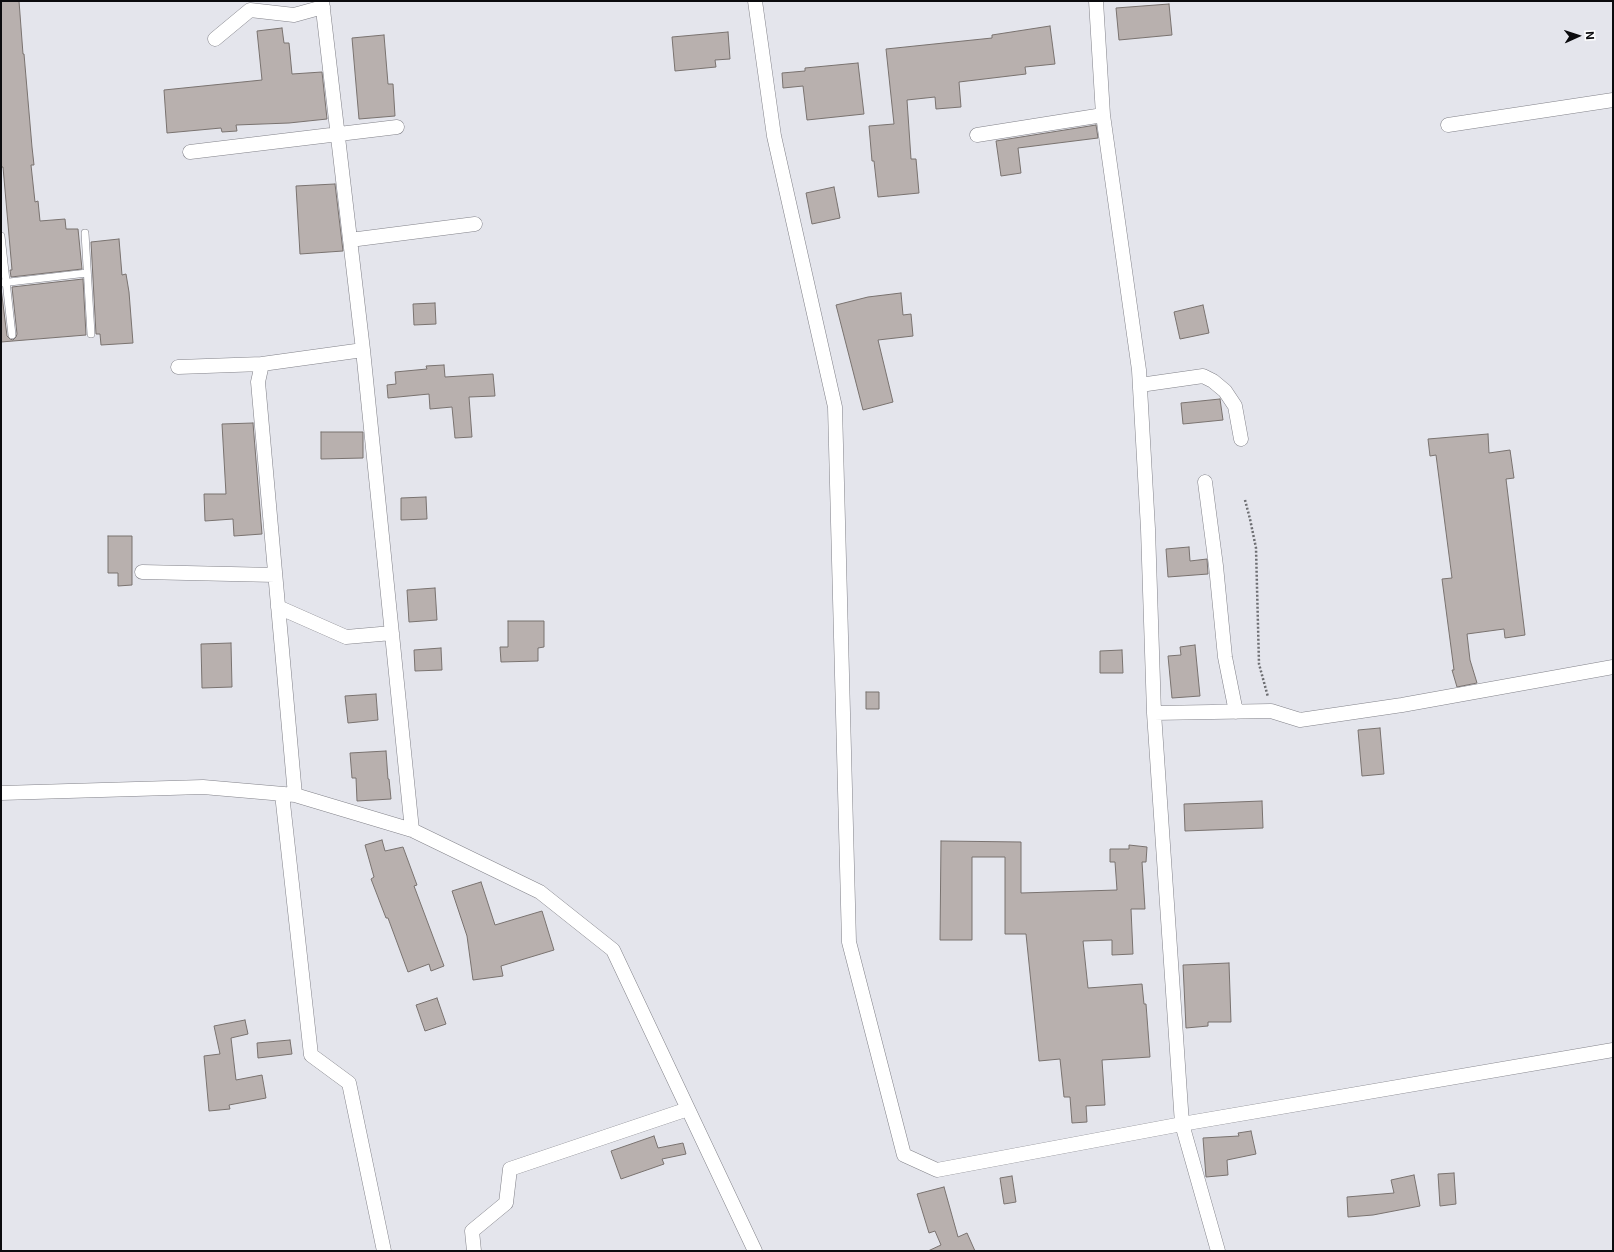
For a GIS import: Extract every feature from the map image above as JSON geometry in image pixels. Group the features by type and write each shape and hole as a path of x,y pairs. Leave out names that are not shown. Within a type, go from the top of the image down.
{"street":[{"path":"755,1 774,136 836,407 849,942 904,1155 937,1170 1182,1124 1613,1050"},
{"path":"1096,1 1103,115 1139,370 1148,529 1154,713 1182,1124 1218,1251"},
{"path":"215,39 250,10 294,15 322,4 363,350 412,830"},
{"path":"1448,125 1613,100"},
{"path":"977,134 1103,115"},
{"path":"190,152 397,127"},
{"path":"350,240 475,224"},
{"path":"178,368 262,364 363,350"},
{"path":"262,364 258,382 278,607 288,794 311,1055 349,1083 384,1251"},
{"path":"1140,385 1203,376 1213,381 1225,391 1235,406 1241,439"},
{"path":"1205,482 1216,566 1225,657 1236,712"},
{"path":"142,572 275,575"},
{"path":"278,607 346,637 392,633"},
{"path":"1154,713 1271,711 1300,720 1402,705 1613,667"},
{"path":"1,793 203,787 288,794 412,830 540,892 613,950 755,1251"},
{"path":"474,1251 472,1231 506,1203 510,1169 688,1109"}],"lane":[{"path":"85,233 91,334"},
{"path":"1,236 4,283 12,335"},
{"path":"4,283 87,273"}],"path":[{"path":"1245,500 1256,548 1259,664 1271,711"}],"building":[{"path":"1,1 19,1 34,165 31,165 35,202 38,201 40,221 65,219 66,229 78,229 82,269 11,277 10,270 12,270 3,167 1,167"},
{"path":"1169,4 1172,35 1119,40 1116,8"},
{"path":"1050,26 1055,64 1025,67 1026,74 959,82 961,107 936,109 935,97 907,100 911,159 916,159 919,193 878,197 874,161 872,161 869,126 894,124 886,49 992,38 992,35"},
{"path":"282,28 284,43 289,43 292,74 322,72 327,119 289,123 236,125 237,131 222,132 221,128 167,133 164,90 262,80 257,31"},
{"path":"728,32 730,59 715,60 716,67 675,71 672,37"},
{"path":"384,35 388,84 393,84 395,116 359,119 352,38"},
{"path":"858,63 864,114 807,120 803,86 783,88 782,73 805,71 805,68"},
{"path":"1096,125 1098,138 1018,148 1021,173 1001,176 996,141"},
{"path":"335,184 343,251 300,254 296,186"},
{"path":"834,187 840,218 812,224 806,193"},
{"path":"119,239 122,275 126,274 129,292 133,343 101,345 100,334 96,334 91,242"},
{"path":"83,279 86,335 1,342 1,288 7,336 13,340 17,334 12,287"},
{"path":"901,293 903,315 911,314 913,336 878,340 893,402 863,410 836,305 868,297"},
{"path":"435,303 436,324 414,325 413,304"},
{"path":"1203,305 1209,333 1180,339 1174,312"},
{"path":"444,365 445,377 493,374 495,396 469,397 472,437 455,438 452,407 430,409 429,394 388,398 387,385 396,384 395,372 427,369 426,366"},
{"path":"1220,399 1223,420 1183,424 1181,403"},
{"path":"253,423 262,534 234,536 233,519 205,521 204,494 226,494 222,424"},
{"path":"321,432 363,432 363,458 321,459"},
{"path":"1488,434 1489,453 1510,450 1514,478 1506,479 1525,635 1505,638 1504,629 1467,634 1470,660 1477,683 1457,687 1452,670 1454,670 1442,579 1452,578 1436,455 1430,456 1428,439"},
{"path":"426,497 427,519 401,520 401,498"},
{"path":"108,536 132,536 132,585 118,586 118,573 108,573"},
{"path":"1189,547 1190,561 1207,559 1208,574 1168,577 1166,549"},
{"path":"435,588 437,620 409,622 407,590"},
{"path":"508,621 544,621 544,647 538,648 538,661 501,662 500,647 508,647"},
{"path":"231,643 232,687 202,688 201,644"},
{"path":"1195,645 1200,696 1172,698 1168,656 1181,655 1180,647"},
{"path":"441,648 442,670 415,671 414,650"},
{"path":"1122,650 1123,673 1100,673 1100,651"},
{"path":"866,692 879,692 879,709 866,709"},
{"path":"376,694 378,720 348,723 345,696"},
{"path":"1380,728 1384,774 1362,776 1358,730"},
{"path":"386,751 391,799 357,801 356,778 352,778 350,753"},
{"path":"1262,801 1263,828 1185,831 1184,804"},
{"path":"382,840 385,851 403,847 417,885 414,886 444,966 431,971 429,964 408,972 388,918 386,918 371,879 374,877 365,845"},
{"path":"941,841 1021,842 1021,893 1117,890 1115,862 1110,862 1110,849 1129,849 1129,845 1147,847 1146,862 1142,862 1145,909 1131,909 1133,954 1112,955 1112,940 1083,941 1088,988 1142,984 1144,1004 1146,1004 1150,1057 1102,1060 1105,1105 1086,1106 1087,1122 1072,1123 1070,1097 1064,1097 1060,1059 1039,1061 1026,934 1005,934 1005,857 972,857 972,940 940,940"},
{"path":"481,882 495,925 542,911 554,950 501,966 503,976 473,980 467,936 452,891"},
{"path":"1229,963 1231,1022 1208,1022 1208,1026 1186,1028 1183,965"},
{"path":"437,998 446,1024 425,1031 416,1005"},
{"path":"245,1020 248,1034 231,1038 236,1080 262,1075 266,1098 229,1105 230,1109 209,1111 204,1056 220,1054 214,1026"},
{"path":"290,1040 292,1054 258,1058 257,1043"},
{"path":"1251,1131 1256,1154 1227,1160 1228,1175 1206,1177 1203,1138 1239,1136 1238,1133"},
{"path":"654,1136 658,1148 683,1143 686,1154 662,1159 664,1164 621,1179 611,1151"},
{"path":"1454,1173 1456,1204 1440,1206 1438,1174"},
{"path":"1414,1175 1420,1206 1373,1215 1348,1217 1347,1197 1394,1193 1391,1180"},
{"path":"1012,1176 1016,1202 1004,1204 1000,1178"},
{"path":"944,1187 958,1237 967,1233 975,1251 928,1251 941,1245 935,1231 929,1233 917,1194"}]}
